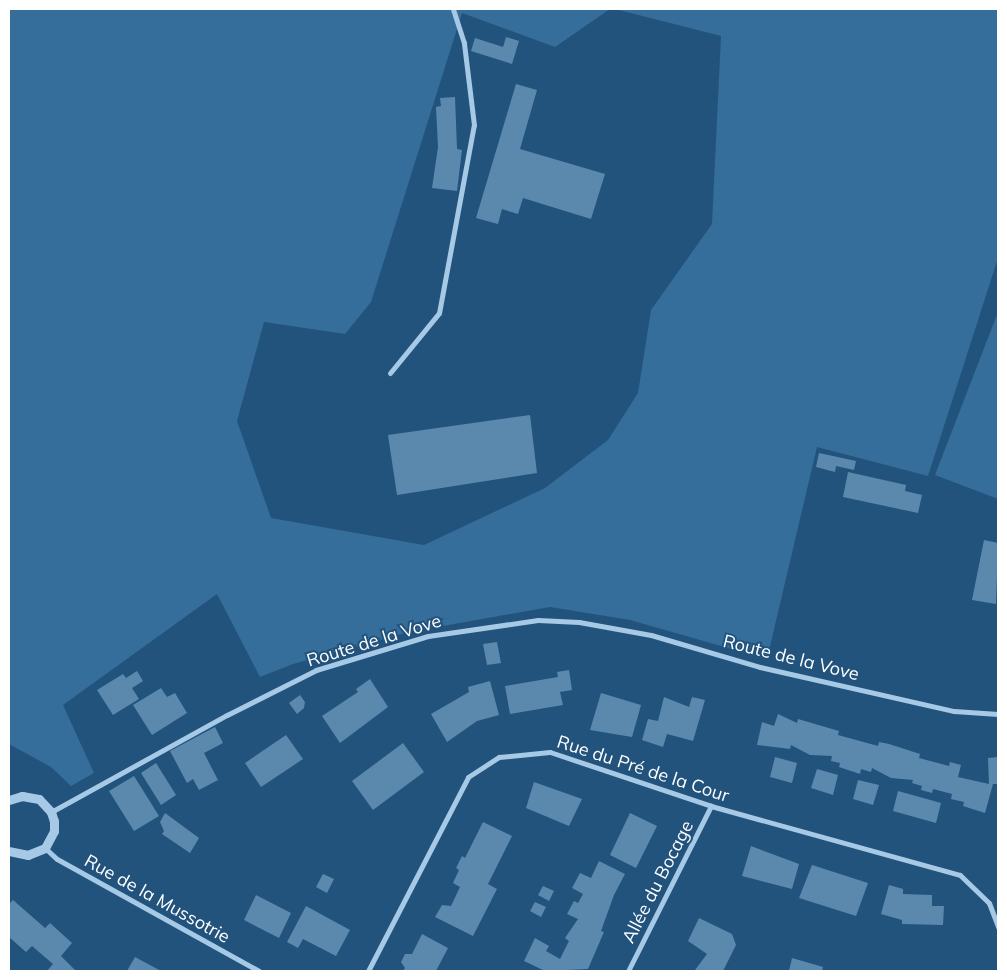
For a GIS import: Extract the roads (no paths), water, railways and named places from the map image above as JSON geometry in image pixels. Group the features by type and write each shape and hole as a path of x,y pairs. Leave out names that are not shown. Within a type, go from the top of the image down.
{"street":[{"path":"390,373 439,313 474,125 464,44 453,9"},
{"name":"Route de la Vove","path":"51,812 227,714 316,670 428,636 538,620 579,622 651,634 760,666 954,711 998,714"},
{"name":"Rue du Pré de la Cour","path":"368,971 468,777 499,757 550,752 711,806 960,875 989,903 998,927"},
{"path":"9,800 31,796 46,805 51,812 54,831 45,848 28,855 9,851"},
{"name":"Allée du Bocage","path":"628,971 711,806"},
{"name":"Rue de la Mussotrie","path":"45,848 57,859 259,971"}]}
